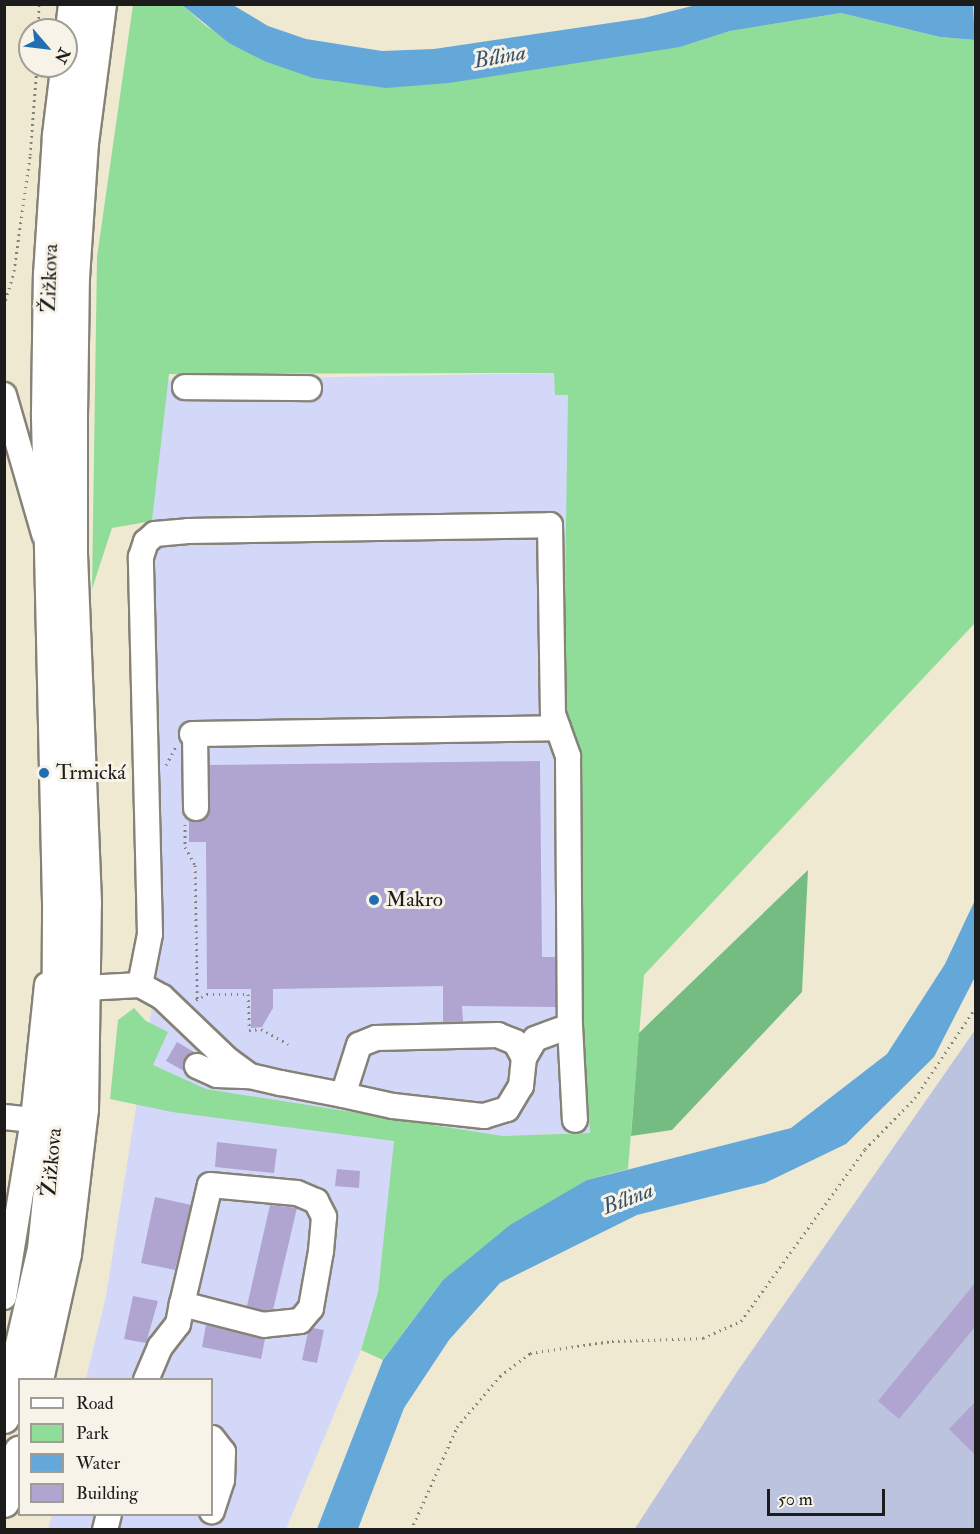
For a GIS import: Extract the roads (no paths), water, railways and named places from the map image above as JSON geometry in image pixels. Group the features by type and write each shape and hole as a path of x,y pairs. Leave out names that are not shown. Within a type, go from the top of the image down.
{"main road":[{"name":"Žižkova","path":"38,1378 55,1311 74,1199 83,1109 73,989 72,903 49,552 49,275 58,135 74,4"},
{"path":"72,903 72,405 82,143 101,4"},
{"name":"Žižkova","path":"4,1418 43,1249 57,1110 73,989"},
{"path":"4,1502 18,1457"}],"street":[{"path":"185,387 309,388"},
{"name":"Žižkova","path":"4,395 49,552"},
{"path":"140,986 150,934 141,557 146,542 155,534 550,525 553,714 568,756 570,1026 575,1120"},
{"path":"190,811 191,738 558,728"},
{"name":"Žižkova","path":"4,1297 72,903"},
{"path":"73,989 140,986 162,997 228,1060 250,1076"},
{"path":"197,1066 218,1075 250,1076 343,1095 484,1116 507,1109 521,1086 524,1058 535,1039 570,1026"},
{"path":"343,1095 358,1045 376,1038 498,1035 515,1042 524,1058"},
{"name":"Žižkova","path":"4,1117 33,1120"},
{"path":"148,1378 160,1347 178,1324 182,1304 210,1185 297,1193 316,1201 324,1217 321,1251 311,1308 300,1322 264,1325 182,1304"},
{"path":"213,1438 223,1452 222,1480 213,1505"},
{"path":"201,1530 208,1516"}],"water":[{"name":"Bílina","path":"182,5 233,5 268,26 306,39 382,51 434,49 644,18 696,5 973,5 975,40 940,37 841,13 730,31 680,47 449,83 386,88 313,78 264,61 229,43"},
{"name":"Bílina","path":"975,900 975,977 934,1057 846,1144 765,1183 637,1215 500,1283 449,1340 404,1408 358,1529 317,1529 383,1360 443,1280 510,1225 587,1180 791,1128 887,1054 945,964"}],"place":[{"name":"Trmická","path":"44,773"},
{"name":"Makro","path":"374,900"}]}
